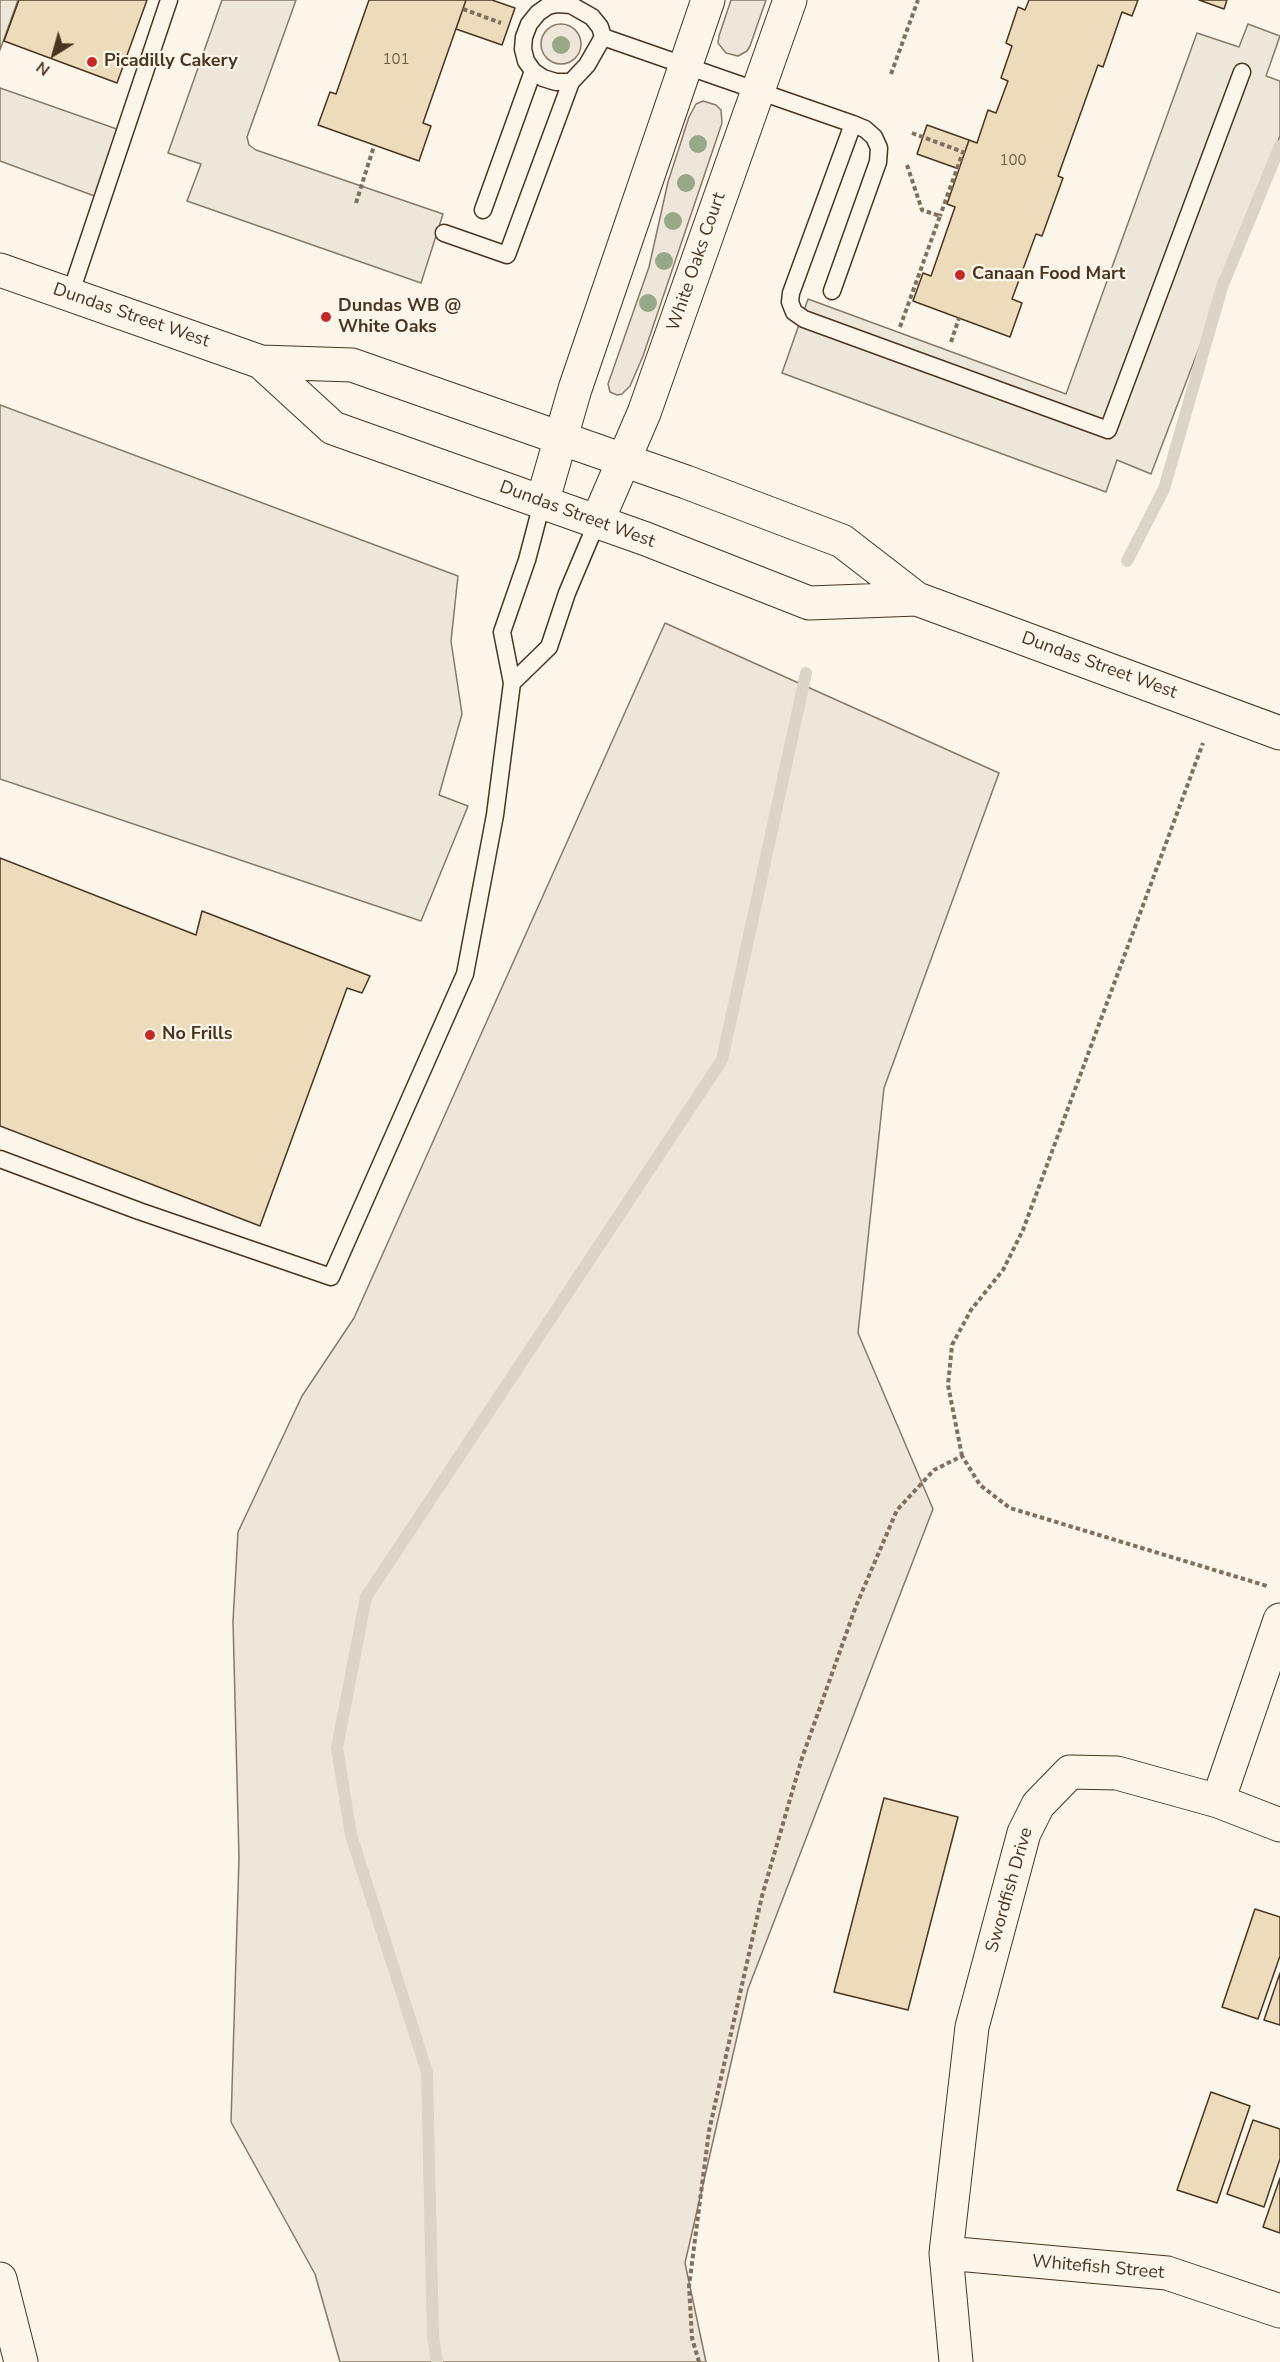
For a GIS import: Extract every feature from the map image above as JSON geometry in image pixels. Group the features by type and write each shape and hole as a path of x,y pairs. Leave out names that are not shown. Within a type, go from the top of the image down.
{"street":[{"path":"542,503 575,389 708,0"},
{"name":"White Oaks Court","path":"597,522 644,413 790,0"},
{"name":"Dundas Street West","path":"0,270 261,362 352,365 624,460 842,540 917,599 1280,733"},
{"name":"Dundas Street West","path":"261,362 333,428 597,522 809,603 917,599"},
{"path":"1218,1801 1280,1620"},
{"name":"Swordfish Drive","path":"956,2362 946,2253 972,2027 1024,1833 1038,1805 1070,1772 1118,1773 1218,1801 1280,1825"},
{"name":"Whitefish Street","path":"946,2253 1167,2273 1280,2311"},
{"path":"0,2279 21,2362"}],"lane":[{"path":"70,295 169,0"},
{"path":"444,233 507,255 571,82 587,65 603,37 600,27 592,17 571,5 548,6 538,13 526,32 523,49 526,60 533,71 543,78 556,82 571,82"},
{"path":"603,37 853,124 865,129 874,137 879,148 878,162 832,291"},
{"path":"483,210 533,71"},
{"path":"853,124 791,293 790,302 794,312 804,319 1108,430 1242,72"},
{"path":"0,1159 139,1211 331,1277 465,974 495,815 512,683 502,632 527,560 542,503"},
{"path":"512,683 549,647 567,592 597,522"}],"path":[{"path":"891,74 918,0"},
{"path":"462,9 526,32"},
{"path":"900,328 964,152 912,133"},
{"path":"356,203 374,146"},
{"path":"904,155 922,210 940,216"},
{"path":"950,346 959,318"},
{"path":"1216,709 1023,1230 1003,1270 971,1310 952,1345 948,1385 962,1456 980,1485 1010,1508 1269,1586"},
{"path":"699,2362 692,2337 689,2286 709,2131 762,1896 806,1747 856,1606 897,1510 934,1470 962,1456"}],"shaded area":[{"path":"0,0 18,0 0,50"},
{"path":"222,0 296,0 247,137 249,145 256,150 443,214 421,283 187,201 201,164 168,153"},
{"path":"731,0 766,0 750,46 747,51 738,56 726,53 718,43"},
{"path":"561,24 569,25 575,30 580,36 580,52 575,58 569,63 561,64 553,63 547,58 542,52 541,44 542,36 547,30 553,25"},
{"path":"1248,24 1280,36 1266,76 1280,81 1280,136 1151,474 1117,460 1106,492 782,373 808,299 1066,394 1197,33 1239,47"},
{"path":"0,88 131,134 108,201 0,161"},
{"path":"703,101 716,105 721,110 722,123 643,356 630,386 622,394 617,395 610,392 608,384 649,267 668,182 689,117 696,104"},
{"path":"0,405 458,576 451,641 462,714 439,795 468,806 421,921 0,779"},
{"path":"665,623 999,773 884,1088 858,1333 933,1509 748,1989 685,2263 706,2362 340,2362 315,2274 231,2122 239,1858 233,1621 238,1532 302,1396 354,1318"}],"building":[{"name":"Picadilly Cakery","path":"19,0 147,0 117,83 4,41"},
{"path":"369,0 466,0 423,123 431,126 419,161 318,125 330,92 336,94"},
{"path":"466,0 492,0 515,8 502,45 456,29"},
{"path":"1029,0 1138,0 1132,16 1122,12 1103,67 1098,65 1058,176 1063,178 1042,236 1036,234 1012,299 1022,303 1010,337 913,301 923,273 931,276 955,207 947,204 969,140 977,143 988,110 996,113 1008,81 1001,78 1012,46 1006,43 1018,7 1025,10"},
{"path":"1199,0 1227,0 1224,9"},
{"path":"927,125 969,140 959,169 917,154"},
{"path":"0,858 196,935 202,911 370,976 362,993 347,988 260,1226 0,1126"},
{"path":"884,1798 958,1817 908,2010 834,1992"},
{"path":"1255,1909 1280,1917 1280,1956 1258,2019 1222,2007"},
{"path":"1280,1973 1280,2025 1264,2020"},
{"path":"1211,2092 1250,2106 1217,2203 1177,2190"},
{"path":"1253,2120 1280,2129 1280,2159 1264,2207 1227,2194"},
{"path":"1280,2178 1280,2233 1263,2227"}],"waterway":[{"path":"1127,561 1164,489 1222,287 1280,146"},
{"path":"437,2362 433,2336 427,2072 351,1835 337,1748 366,1597 722,1060 806,673"}],"place":[{"name":"Picadilly Cakery","path":"92,62"},
{"name":"Canaan Food Mart","path":"960,275"},
{"name":"Dundas WB @ White Oaks","path":"326,317"},
{"name":"No Frills","path":"150,1035"}]}
